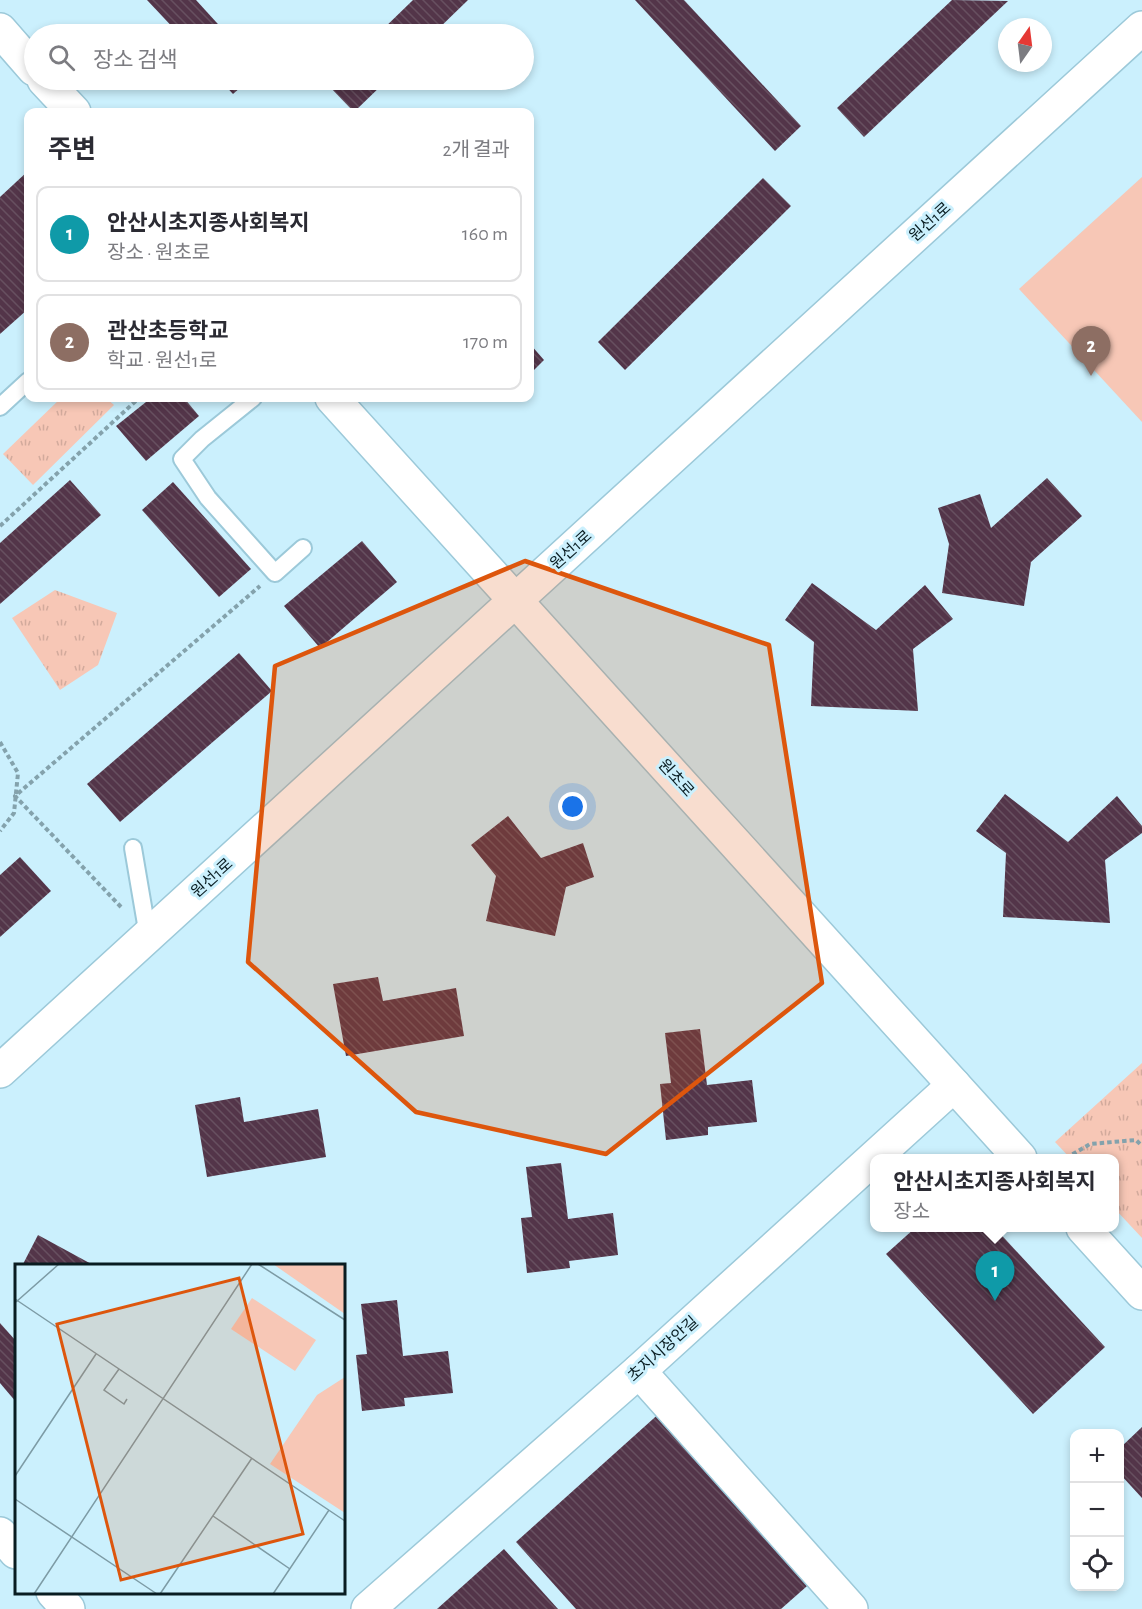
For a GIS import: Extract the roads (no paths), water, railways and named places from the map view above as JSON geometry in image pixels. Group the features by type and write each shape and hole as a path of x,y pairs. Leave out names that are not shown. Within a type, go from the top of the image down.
{"street":[{"name":"원선1로","path":"0,1071 1142,28"},
{"path":"0,30 24,58"},
{"path":"53,90 70,108"},
{"name":"원초로","path":"336,402 1016,1154"},
{"name":"초지시장안길","path":"878,1154 954,1085"},
{"name":"초지시장안길","path":"368,1609 639,1371 870,1161"},
{"path":"1087,1232 1142,1293"},
{"path":"639,1371 851,1609"},
{"path":"0,1534 15,1551"},
{"path":"54,1594 68,1609"}],"lane":[{"path":"0,407 24,385"},
{"path":"248,402 202,438 182,459 208,498 275,573 303,548"},
{"path":"133,848 148,936"}],"place":[{"name":"관산초등학교","path":"1091,376"},
{"name":"안산시초지종사회복지","path":"995,1301"}]}
